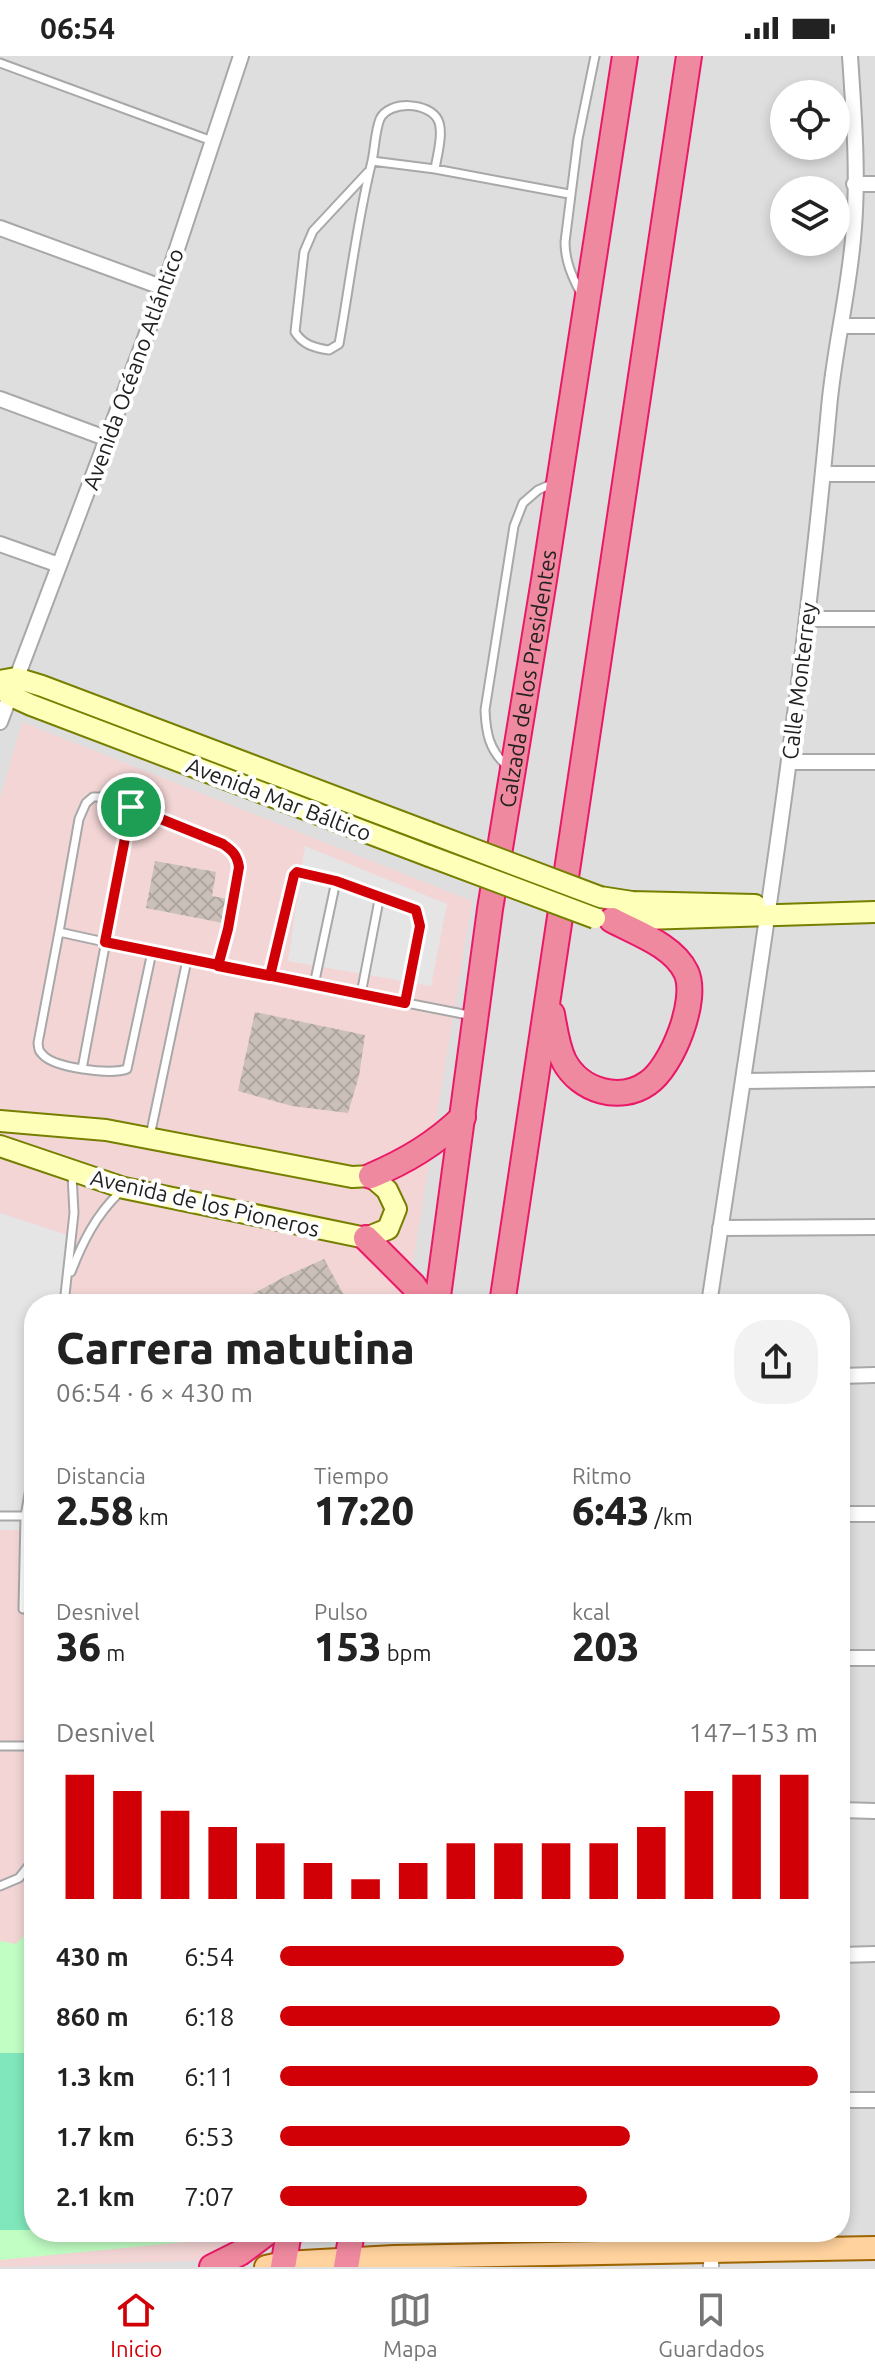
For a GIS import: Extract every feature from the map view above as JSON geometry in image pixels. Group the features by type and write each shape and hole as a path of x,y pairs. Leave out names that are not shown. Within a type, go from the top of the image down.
{"highway":[{"name":"Calzada de los Presidentes","path":"438,1294 476,1016 625,56"},
{"path":"504,1294 689,56"},
{"path":"549,994 557,1044 565,1063 579,1080 594,1089 615,1093 634,1090 649,1083 660,1071 675,1046 686,1017 689,989 686,973 664,949 602,912"},
{"path":"371,1176 421,1152 463,1117"},
{"path":"366,1238 419,1294"},
{"path":"212,2267 255,2242"},
{"path":"278,2266 286,2242"},
{"path":"347,2263 350,2242"}],"main road":[{"path":"278,2266 712,2249 875,2248"}],"street":[{"name":"Avenida Océano Atlántico","path":"0,722 6,684 59,565 108,439 164,288 241,56"},
{"name":"Calle Monterrey","path":"710,1294 789,762 833,368 854,235 850,56"},
{"path":"854,184 875,184"},
{"path":"0,228 164,288"},
{"path":"842,326 875,326"},
{"path":"0,399 108,439"},
{"path":"823,474 875,474"},
{"path":"0,544 59,565"},
{"path":"807,619 875,619"},
{"name":"Avenida Mar Báltico","path":"6,684 428,832 602,912"},
{"name":"Avenida Mar Báltico","path":"6,684 429,856 602,912"},
{"path":"789,762 875,762"},
{"path":"602,912 632,902 767,912 875,912"},
{"path":"744,1081 875,1079"},
{"path":"7,1148 12,1136 10,1122 106,1130 352,1177 371,1176 387,1190 396,1209 388,1229 366,1238"},
{"name":"Avenida de los Pioneros","path":"7,1148 124,1188 366,1238"},
{"path":"720,1228 875,1227"},
{"path":"850,1376 875,1375"},
{"path":"850,1514 875,1514"},
{"path":"850,1658 875,1658"},
{"path":"850,1810 875,1811"},
{"path":"850,1955 875,1954"},
{"path":"850,2100 875,2100"}],"lane":[{"path":"587,303 565,255 569,194 595,56"},
{"path":"0,63 212,142"},
{"path":"368,172 322,219 304,252 295,332 307,344 318,349 329,350 339,344 368,172 379,121 386,111 393,106 428,110 440,122 435,169"},
{"path":"372,161 435,169 569,194"},
{"path":"513,771 493,754 485,728 485,710 508,560 514,526 523,503 538,490 560,480"},
{"path":"152,952 127,1069 105,1072 47,1059 39,1049 79,819 86,803 99,796 233,850 239,867 218,966"},
{"path":"82,1069 131,807"},
{"path":"270,976 295,873 301,871 380,895 412,907 419,914 420,926 405,1003"},
{"path":"314,985 336,881"},
{"path":"361,994 380,895"},
{"path":"59,932 476,1016"},
{"path":"149,1138 187,960"},
{"path":"66,1294 74,1213 71,1172"},
{"path":"69,1278 88,1232 99,1214 124,1188"},
{"path":"0,1516 24,1516"},
{"path":"23,1609 24,1594"},
{"path":"0,1746 24,1746"},
{"path":"0,1886 19,1878 24,1872"}],"shaded area":[{"path":"0,56 875,56 875,2267 0,2267"},
{"path":"22,722 472,901 408,1294 24,1294 24,2242 253,2242 250,2259 0,2267 0,798"},
{"path":"305,846 447,904 431,986 288,961"},
{"path":"0,1213 67,1235 69,1273 63,1294 24,1294 24,1530 0,1530"}],"green space":[{"path":"24,1936 24,2242 185,2242 0,2260 0,1941 16,1944"},
{"path":"0,2053 24,2053 24,2230 0,2230"}],"building":[{"path":"155,861 216,872 212,896 228,899 223,923 146,908"},
{"path":"255,1012 365,1035 359,1076 348,1113 292,1106 238,1091"},
{"path":"324,1259 343,1294 253,1294"}],"route":[{"path":"131,807 223,844 233,850 237,857 239,867 218,966 270,976 297,872 336,881 412,907 419,914 420,926 405,1003 187,960 105,942 131,807"}]}
